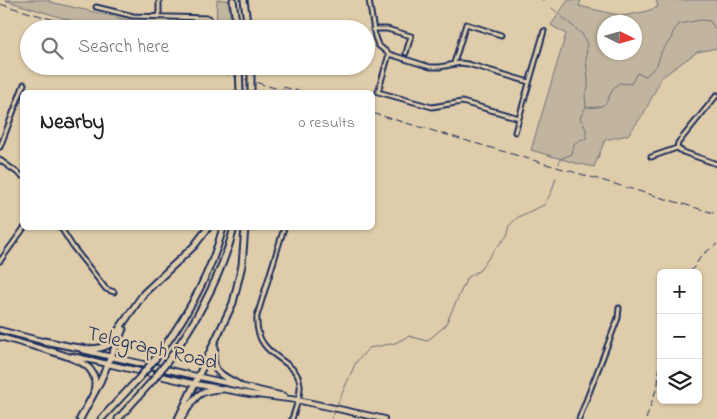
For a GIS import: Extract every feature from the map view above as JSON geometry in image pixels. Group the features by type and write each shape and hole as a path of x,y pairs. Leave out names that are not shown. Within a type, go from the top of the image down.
{"highway":[{"path":"233,0 236,20"},
{"path":"244,0 247,20"},
{"path":"239,75 240,90"},
{"path":"251,75 252,90"},
{"path":"44,341 90,349 104,347 112,342 144,293 194,246 206,230"},
{"path":"101,419 140,377 178,327 197,295 222,230"},
{"path":"118,419 153,380 188,332 207,299 225,257 233,230"},
{"path":"179,419 229,314 239,282 245,230"},
{"path":"80,419 112,357 131,312"},
{"path":"217,339 213,357 214,367 221,376 239,385"},
{"path":"51,351 84,363 91,370 95,383 89,404"},
{"path":"179,419 197,395 205,391 222,389"}],"main road":[{"name":"Telegraph Road","path":"0,330 199,377 268,391 297,400"},
{"name":"Telegraph Road","path":"0,337 51,351 195,384 297,400 384,419"}],"street":[{"path":"159,0 159,17"},
{"path":"369,0 372,20"},
{"path":"96,7 133,16 209,18"},
{"path":"454,64 466,24 502,35"},
{"path":"375,29 387,29 411,36 406,53"},
{"path":"515,132 544,31"},
{"path":"375,35 378,45 389,54 430,67 468,64 529,82"},
{"path":"389,54 378,92 432,107 462,102 519,118"},
{"path":"22,90 24,84"},
{"path":"0,147 20,94"},
{"path":"678,148 678,143 717,95"},
{"path":"651,157 678,148"},
{"path":"678,148 683,152 717,164"},
{"path":"0,160 20,175"},
{"path":"0,261 23,230"},
{"path":"62,230 106,289 114,292"},
{"path":"283,230 257,316 257,328 264,347 296,372 300,386 292,419"},
{"path":"579,419 618,318 620,308"}],"shaded area":[{"path":"4,0 49,0 50,2 129,20 70,20"},
{"path":"217,0 228,0 231,20 216,20"},
{"path":"568,0 581,0 579,6 618,15 597,15 597,60 642,60 642,15 628,15 658,7 656,0 717,0 717,48 697,52 662,77 644,113 628,135 605,140 594,167 531,150 566,34 551,25"}],"waterway":[{"path":"552,8 582,34 587,44 588,88 585,95 586,107 580,118 586,129 586,139 574,144 572,154 560,159 559,164"},
{"path":"587,107 605,104 611,92 619,83 631,84 637,73 646,76 657,65 662,50 671,39 673,32 679,24 701,20 710,21 717,32"},
{"path":"337,405 356,362 369,348 395,343 409,336 427,341 445,326 467,278 480,270 507,236 510,225 518,217 544,205 551,193 556,178"},
{"path":"331,419 335,411"}],"railway":[{"path":"0,4 54,20"},
{"path":"230,75 282,90"},
{"path":"283,87 295,90"},
{"path":"375,114 717,214"},
{"path":"693,269 702,255 717,244"},
{"path":"646,419 658,384 660,359"}]}
